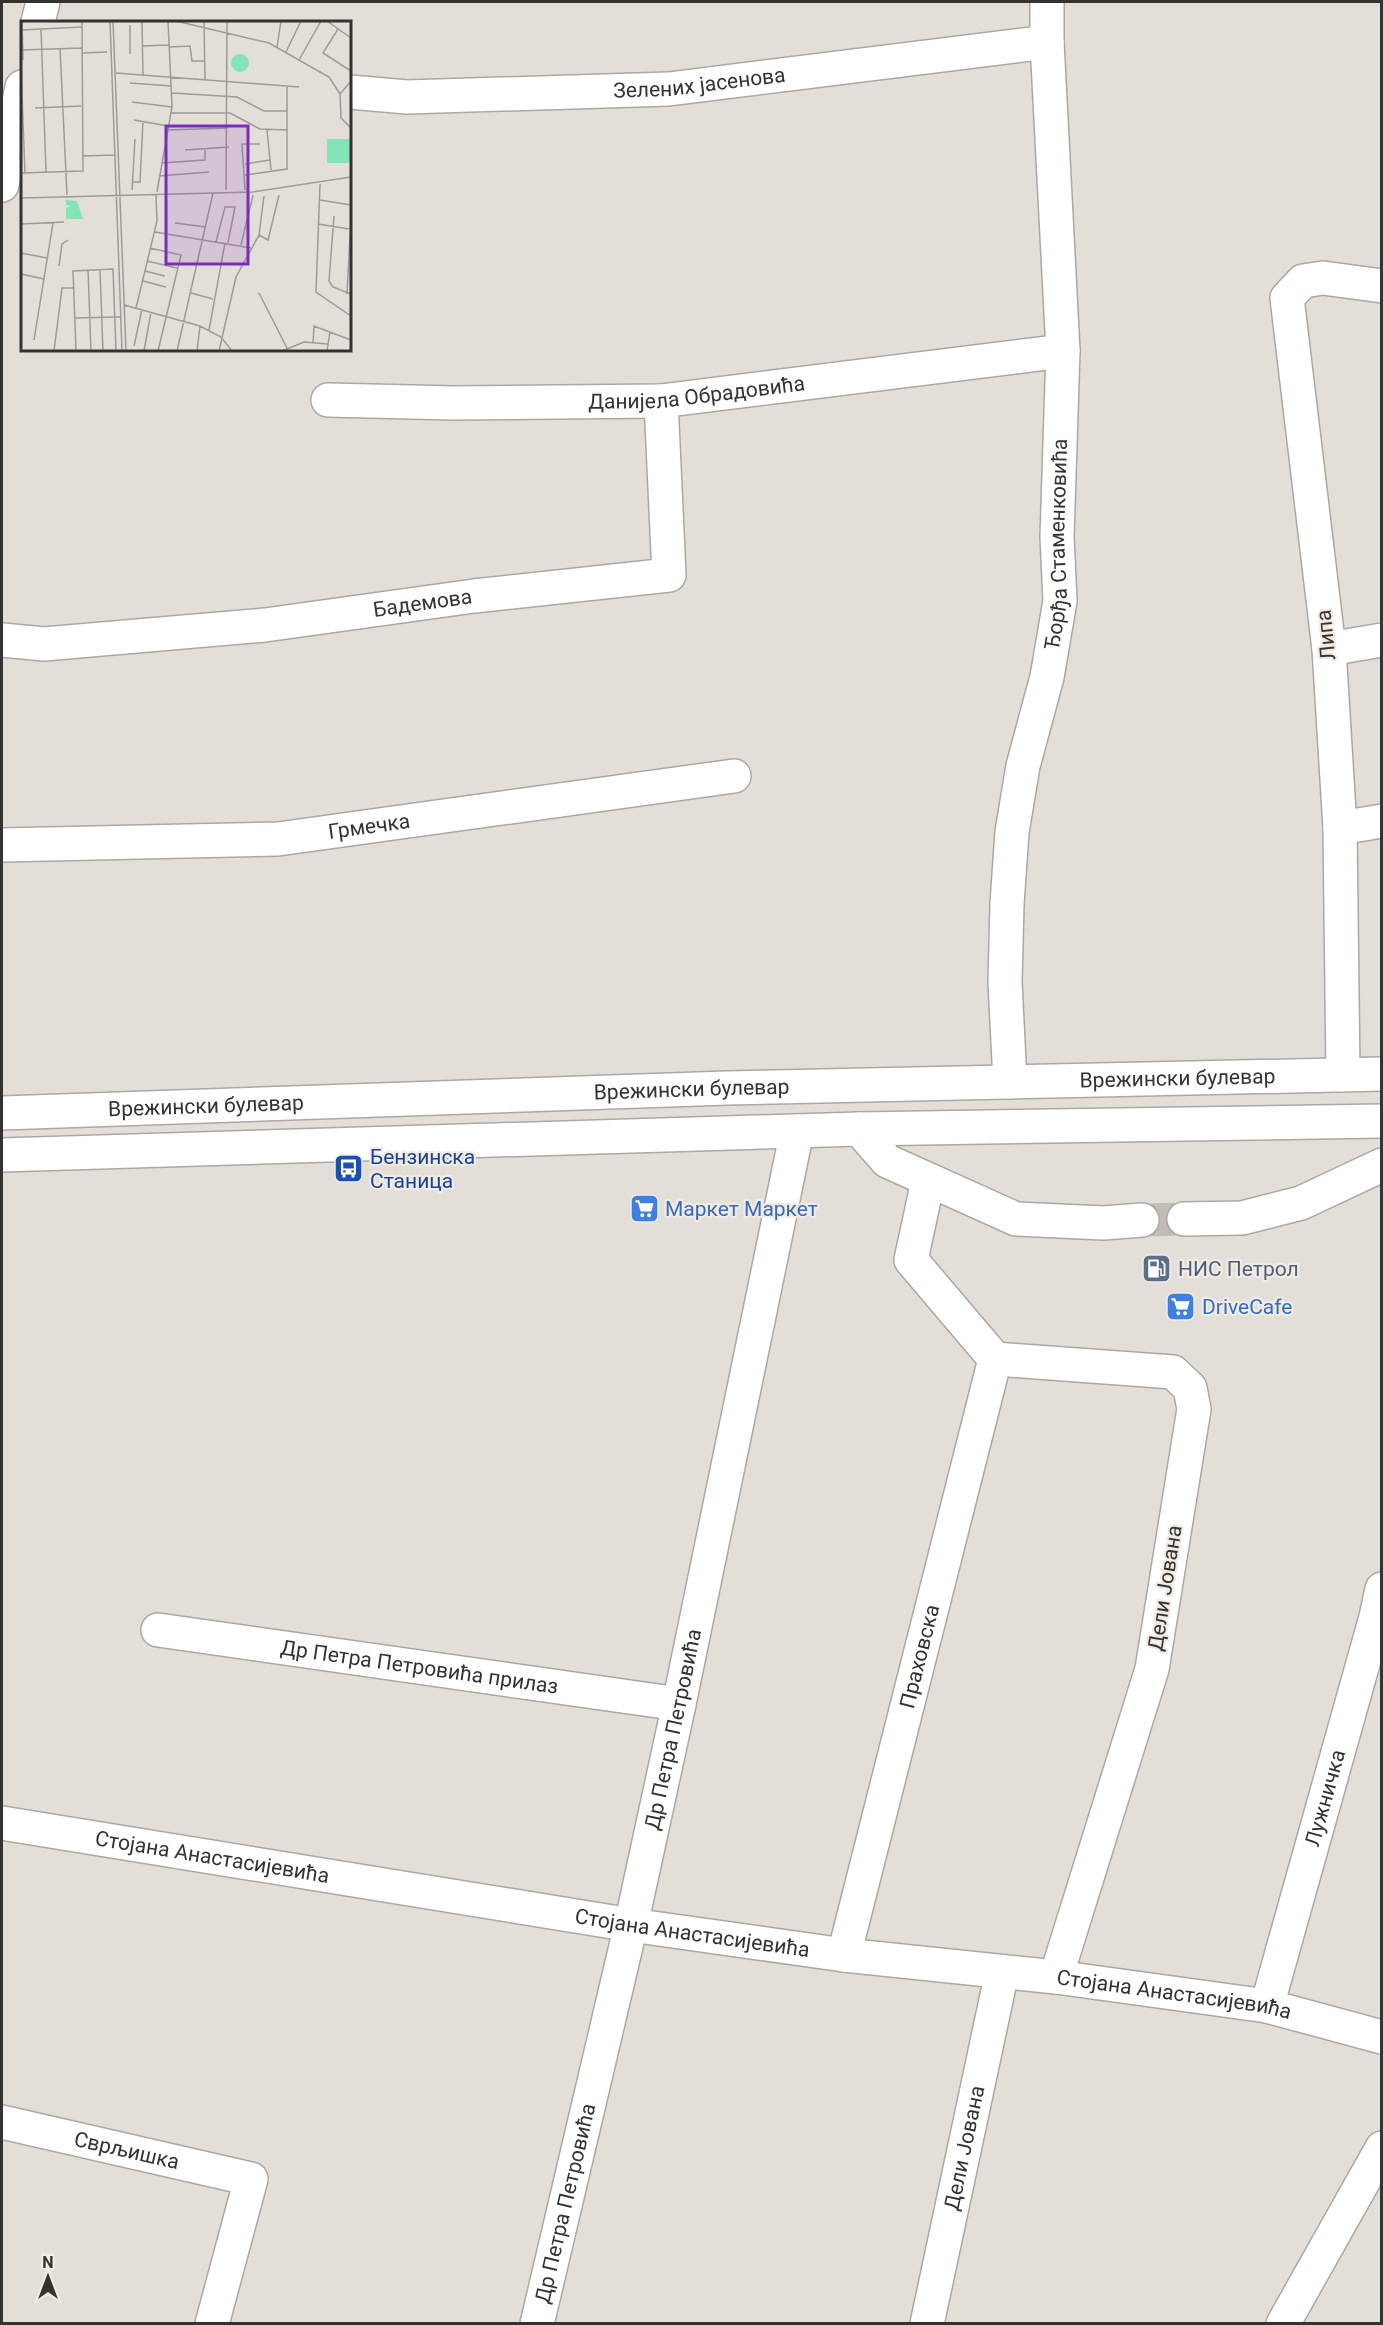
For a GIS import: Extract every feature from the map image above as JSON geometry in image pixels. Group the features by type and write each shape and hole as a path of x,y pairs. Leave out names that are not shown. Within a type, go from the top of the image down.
{"street":[{"path":"38,21 43,2"},
{"name":"Ђорђа Стаменковића","path":"1010,1082 1005,982 1012,832 1023,766 1047,677 1060,601 1057,537 1063,351 1047,42 1047,2"},
{"name":"Зелених јасенова","path":"351,92 407,97 669,88 1047,42"},
{"path":"2,185 21,92"},
{"name":"Липа","path":"1343,1076 1340,828 1329,649 1287,297 1303,281 1323,278 1382,286"},
{"name":"Данијела Обрадовића","path":"328,400 454,403 661,401 1063,351"},
{"name":"Бадемова","path":"2,640 44,644 265,625 474,596 669,575 661,401"},
{"path":"1329,649 1382,640"},
{"name":"Грмечка","path":"2,845 278,839 735,776"},
{"path":"1340,828 1382,821"},
{"name":"Врежински булевар","path":"2,1113 727,1088 1382,1074"},
{"name":"Врежински булевар","path":"2,1155 859,1129 1382,1121"},
{"path":"859,1129 887,1161 1016,1219 1103,1223 1142,1220"},
{"name":"Др Петра Петровића","path":"537,2324 631,1925 797,1131"},
{"path":"1184,1219 1242,1218 1302,1203 1382,1165"},
{"path":"928,1181 911,1260 995,1359"},
{"name":"Праховска","path":"844,1955 995,1359"},
{"name":"Дели Јована","path":"995,1359 1173,1372 1190,1388 1194,1409 1152,1668 1056,1977"},
{"name":"Лужничка","path":"1267,2006 1382,1589"},
{"name":"Др Петра Петровића прилаз","path":"158,1630 679,1704"},
{"name":"Стојана Анастасијевића","path":"2,1822 631,1925 844,1955 1056,1977 1267,2006 1382,2037"},
{"name":"Дели Јована","path":"927,2324 1002,1971"},
{"name":"Сврљишка","path":"2,2122 250,2179 212,2324"},
{"path":"1283,2324 1382,2148"}],"tunnel":[{"path":"1142,1220 1184,1219"}],"place":[{"name":"Бензинска Станица","path":"349,1169"},
{"name":"Маркет Маркет","path":"644,1209"},
{"name":"НИС Петрол","path":"1157,1269"},
{"name":"DriveCafe","path":"1181,1307"}]}
